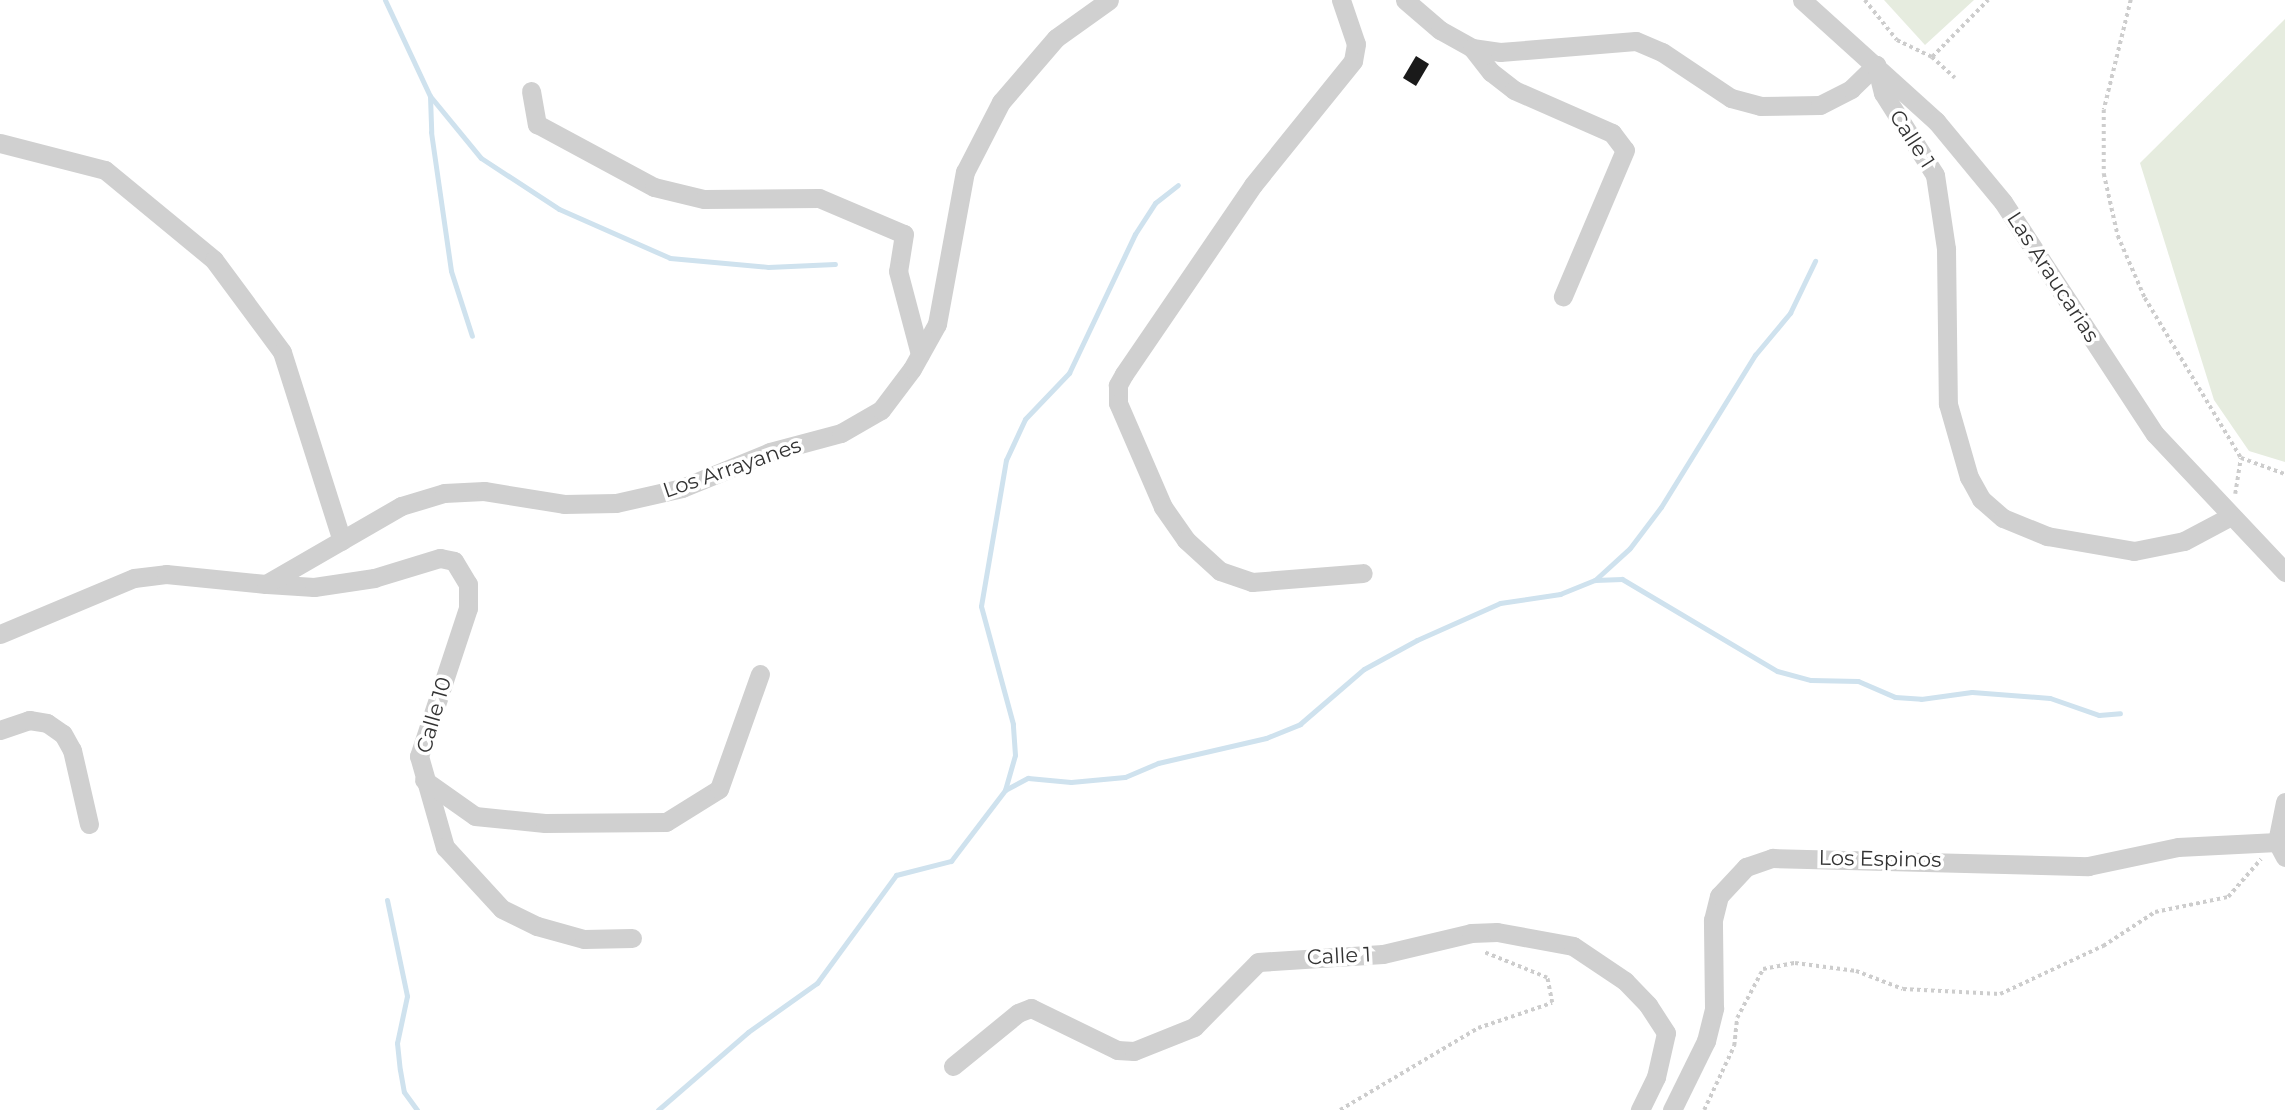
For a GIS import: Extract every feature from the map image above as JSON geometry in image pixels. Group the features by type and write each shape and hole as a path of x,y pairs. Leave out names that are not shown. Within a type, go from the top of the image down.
{"street":[{"name":"Los Arrayanes","path":"266,584 401,506 444,493 484,491 564,504 615,503 682,488 770,452 841,433 881,410 920,354 937,324 947,285 965,172 1001,102 1056,38 1108,0"},
{"path":"1341,0 1356,44 1353,61 1253,185 1124,374 1118,385 1118,403 1163,507 1186,540 1220,571 1252,582 1363,573"},
{"path":"1405,0 1440,30 1472,48 1500,52 1636,41 1662,52 1731,98 1792,108 1820,104 1852,89 1876,65"},
{"name":"Las Araucarias","path":"1802,0 1937,121 2003,202 2155,434 2285,572"},
{"path":"1472,48 1491,72 1514,90 1612,133 1625,150 1563,296"},
{"name":"Calle 1","path":"1876,65 1883,93 1935,175 1946,249 1948,404 1969,477 1981,499 2003,518 2047,536 2134,551 2184,541 2231,516"},
{"path":"531,91 537,124 654,187 704,200 819,198 904,234 898,271 920,354"},
{"path":"0,143 105,170 214,260 282,352 342,541"},
{"name":"Calle 10","path":"266,584 314,587 374,578 440,558 454,561 463,570 468,608 427,725 419,756 445,847 502,909 537,926 584,939 632,938"},
{"path":"0,634 134,578 166,574 266,584"},
{"path":"424,780 475,816 545,823 666,822 719,789 760,674"},
{"path":"0,730 29,720 63,734 72,750 89,824"},
{"path":"2281,850 2285,802"},
{"name":"Los Espinos","path":"1674,1109 1706,1041 1714,1008 1713,920 1719,896 1746,867 1772,858 2088,866 2178,847 2281,850"},
{"name":"Calle 1","path":"953,1066 1018,1013 1031,1008 1116,1050 1134,1052 1194,1027 1258,962 1383,954 1449,938 1497,932 1543,938 1573,946 1625,981 1666,1033 1656,1077 1640,1110"}],"path":[{"path":"1865,0 1897,40 1932,57 1955,78"},
{"path":"1932,57 1988,0"},
{"path":"2131,0 2104,110 2104,174 2118,236 2145,298 2241,458 2285,474"},
{"path":"2231,516 2241,458"},
{"path":"1704,1110 1734,1046 1737,1018 1763,969 1795,963 1856,971 1903,989 2000,994 2103,946 2155,912 2228,897 2281,850"},
{"path":"1340,1110 1478,1028 1552,1003 1547,978 1449,938"}],"shaded area":[{"path":"1884,0 1974,0 1925,45"},
{"path":"2285,19 2285,462 2249,451 2214,400 2140,163"}],"building":[{"path":"1416,56 1429,64 1416,86 1403,78"}],"waterway":[{"path":"385,0 430,96 481,158 559,209 670,258 768,267 835,264"},
{"path":"430,96 431,132 451,271 472,336"},
{"path":"1005,790 1015,755 1013,724 981,606 1006,460 1025,419 1069,373 1135,234 1155,203 1178,185"},
{"path":"658,1110 748,1032 817,983 896,875 951,861 1005,790 1028,778 1071,782 1125,777 1158,763 1266,738 1300,724 1364,669 1417,640 1500,603 1560,594 1595,580 1630,548 1661,507 1755,355 1790,313 1815,261"},
{"path":"1595,580 1622,579 1777,671 1811,680 1858,681 1895,697 1921,699 1972,692 2050,698 2099,715 2120,713"},
{"path":"387,900 407,996 397,1043 400,1070 404,1092 417,1110"}]}
